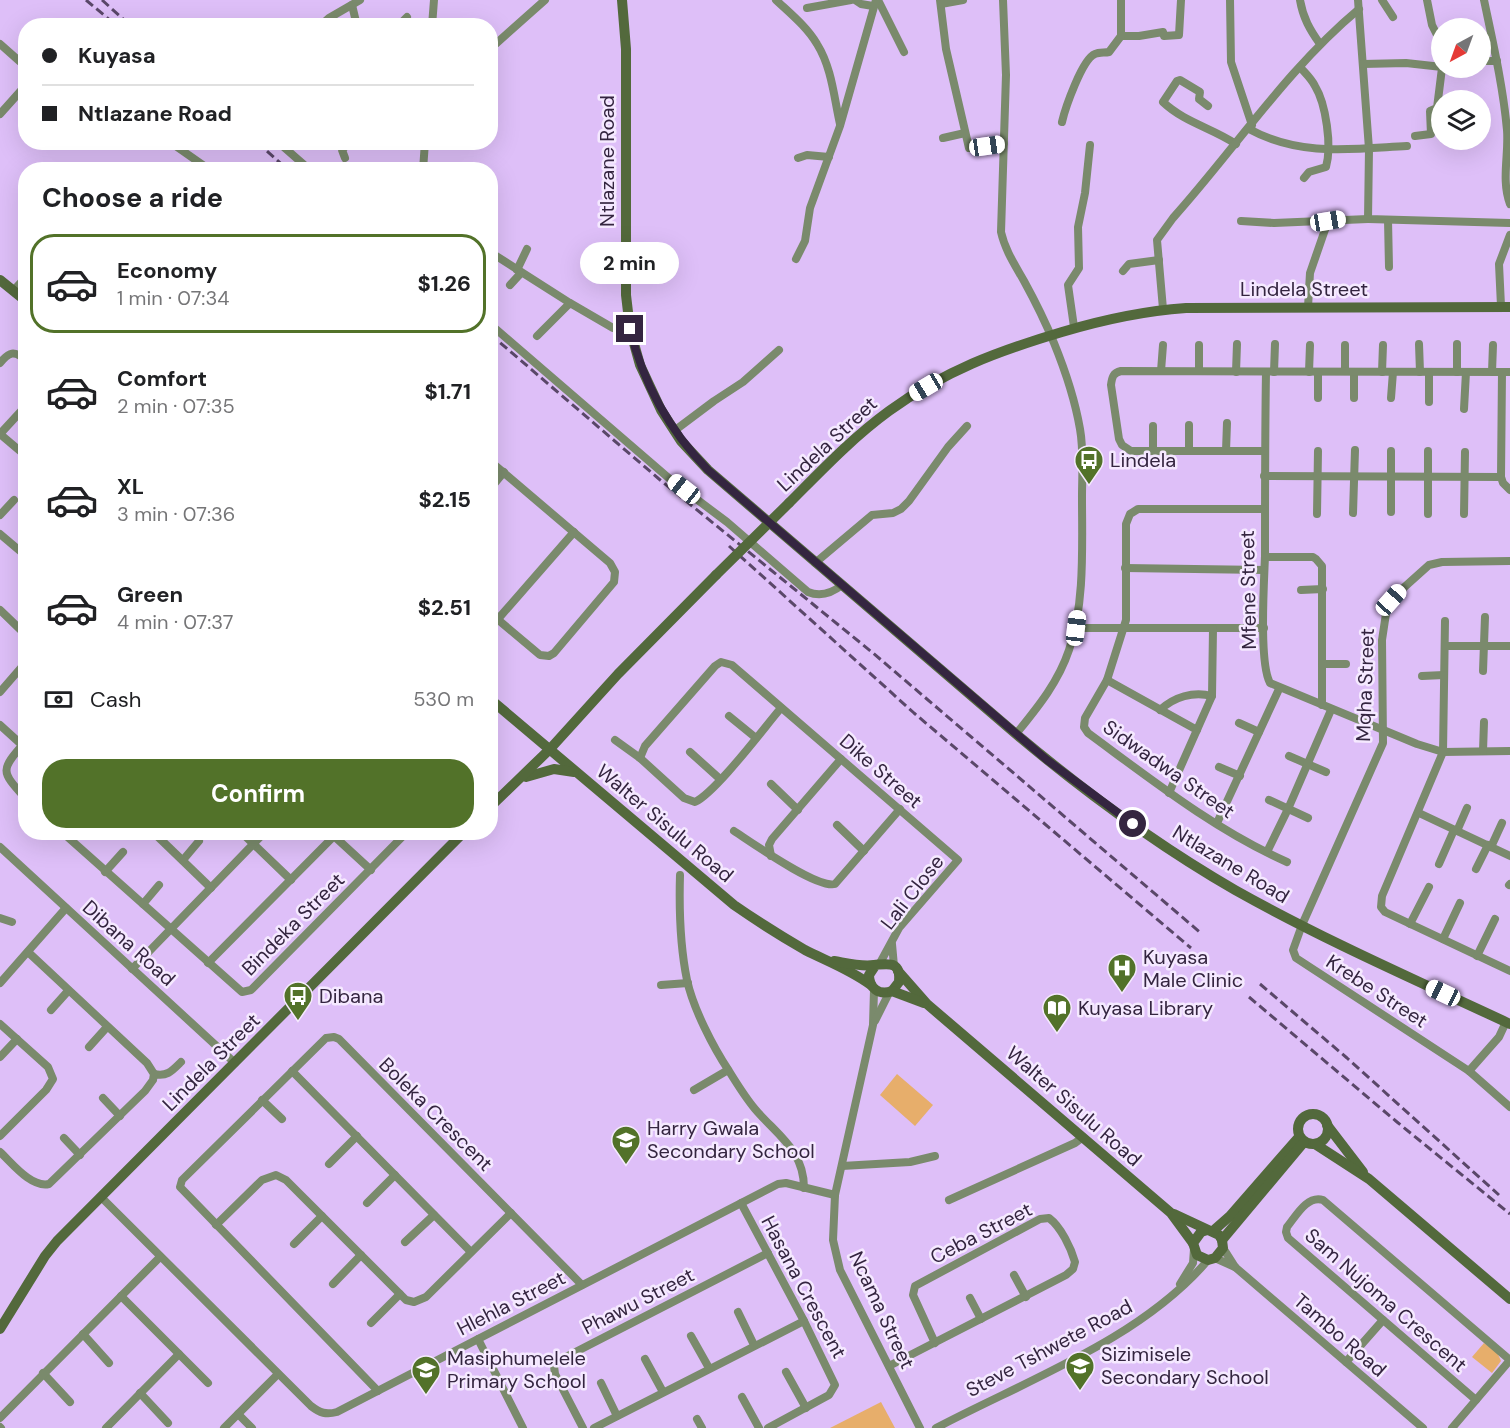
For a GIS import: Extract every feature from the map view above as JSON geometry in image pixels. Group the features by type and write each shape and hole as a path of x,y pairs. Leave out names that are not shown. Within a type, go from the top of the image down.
{"street":[{"path":"433,18 434,0"},
{"path":"498,42 545,0"},
{"name":"Ntlazane Road","path":"622,0 626,50 625,269 628,313 635,348 647,382 674,431 708,470 1016,734 1086,791 1225,884 1302,925 1508,1023"},
{"path":"776,0 797,19 818,45 830,75 840,126"},
{"path":"807,8 853,0 859,3 876,2"},
{"path":"963,0 940,2 946,49 969,148 1004,143"},
{"path":"1003,0 1006,75 1002,239 1050,335 1072,396 1080,432 1082,515 1079,603 1076,628 1069,652 1055,681 1016,734"},
{"path":"1062,122 1069,97 1087,62 1095,53 1109,52 1121,36 1122,0"},
{"path":"1121,36 1163,32 1165,36 1179,35 1181,0"},
{"path":"1230,0 1232,68 1242,92 1250,127 1279,142 1328,151 1407,146"},
{"path":"1300,0 1308,28 1320,44"},
{"path":"1358,0 1369,149 1368,219"},
{"path":"1382,0 1393,17"},
{"path":"1427,0 1431,20"},
{"path":"1484,0 1505,107 1508,136 1505,176 1510,204"},
{"path":"328,18 356,2 357,18"},
{"path":"796,259 805,241 810,208 840,126 876,2"},
{"path":"876,2 904,52"},
{"path":"1163,309 1157,240 1320,44 1359,9"},
{"path":"0,44 18,59"},
{"path":"1491,61 1497,61"},
{"path":"1363,64 1406,63 1431,66"},
{"path":"1300,67 1311,78 1320,96 1326,120 1328,151 1326,167 1309,172 1304,178"},
{"path":"1415,136 1431,134 1430,111 1437,108 1441,78"},
{"path":"1208,106 1199,99 1200,92 1180,80 1163,102 1184,118 1221,134 1236,144"},
{"path":"0,114 18,95"},
{"path":"943,138 965,133"},
{"path":"1074,327 1068,285 1079,268 1078,227 1085,193 1090,145"},
{"path":"181,150 199,162"},
{"path":"287,150 301,162"},
{"path":"342,150 345,158"},
{"path":"798,158 807,155 829,157"},
{"path":"1241,220 1274,223 1368,219 1510,224"},
{"path":"1388,220 1389,267"},
{"path":"1308,307 1310,273 1328,221"},
{"path":"1505,307 1499,264 1510,235"},
{"path":"510,285 519,272 527,249"},
{"path":"498,258 613,328 623,330"},
{"path":"1123,271 1129,264 1159,260"},
{"path":"625,269 674,264"},
{"path":"1,283 18,295"},
{"path":"13,291 18,286"},
{"path":"537,336 570,303"},
{"name":"Lindela Street","path":"498,800 550,749 618,674 852,441 908,398 944,376 1015,345 1074,327 1163,309 1505,307"},
{"path":"498,331 671,480 727,522 808,592 815,595 824,594 842,585"},
{"path":"1236,372 1237,344"},
{"name":"Mfene Street","path":"1275,344 1270,372 1264,451 1264,628 1265,675 1278,689"},
{"path":"1419,344 1420,372"},
{"path":"1457,344 1457,372"},
{"path":"1161,371 1163,345"},
{"path":"1199,345 1199,371"},
{"path":"1309,372 1310,345"},
{"path":"1345,345 1354,398"},
{"path":"1382,372 1383,345"},
{"path":"1492,372 1493,345"},
{"path":"674,431 743,382 779,350"},
{"path":"0,363 7,354 18,353"},
{"path":"1264,451 1131,451 1122,446 1119,439 1111,385 1112,377 1116,372 1161,371 1506,372 1506,448 1501,477 1510,490"},
{"path":"1318,372 1318,398"},
{"path":"1391,398 1393,372"},
{"path":"1429,372 1429,402"},
{"path":"1464,409 1466,372"},
{"path":"18,414 0,434 18,449"},
{"path":"1226,452 1227,423"},
{"path":"1189,425 1189,450"},
{"path":"815,563 872,515 893,513 901,509 948,447 967,426"},
{"path":"1153,426 1153,450"},
{"path":"1353,513 1355,450"},
{"path":"1317,514 1318,451"},
{"path":"1391,451 1391,512"},
{"path":"1428,451 1428,514"},
{"path":"1464,514 1465,452"},
{"path":"498,467 504,472 574,532 610,563 614,568 614,582 554,653 545,657 498,619 574,532"},
{"path":"498,479 504,472"},
{"path":"1264,476 1501,477"},
{"path":"0,515 14,500"},
{"name":"Sidwadwa Street","path":"1263,509 1133,510 1127,518 1125,620 1107,680 1085,718 1084,727 1088,733 1169,792 1217,823 1287,862"},
{"path":"0,534 18,549"},
{"path":"1265,557 1316,559 1323,570 1322,705"},
{"name":"Mqha Street","path":"1302,925 1383,743 1382,640 1384,618 1391,600 1424,568 1436,563 1510,561"},
{"path":"1125,568 1264,570"},
{"path":"1301,590 1323,590"},
{"path":"2,615 18,628"},
{"path":"1483,671 1485,617"},
{"path":"1445,621 1443,752 1380,902 1385,912 1510,970"},
{"path":"1076,628 1264,628"},
{"path":"1169,792 1212,696 1213,629"},
{"path":"1445,646 1510,645"},
{"name":"Dike Street","path":"640,758 645,746 715,666 721,662 732,665 958,860"},
{"path":"1322,664 1346,664"},
{"path":"0,692 18,671"},
{"path":"1422,676 1444,675"},
{"path":"1107,680 1197,730"},
{"path":"1217,823 1278,689 1443,752 1510,751"},
{"path":"1160,710 1177,698 1201,694 1212,696"},
{"name":"Walter Sisulu Road","path":"498,706 734,905 771,930 862,978 873,988"},
{"path":"615,740 640,758 684,798 695,802 700,800 720,779 781,708"},
{"path":"1267,852 1331,710"},
{"path":"729,716 756,738"},
{"path":"1483,751 1484,722"},
{"path":"1239,723 1259,732"},
{"path":"0,725 18,738"},
{"path":"18,749 4,764 1,771 4,779 18,792"},
{"path":"690,752 720,779"},
{"path":"1289,756 1326,772"},
{"path":"771,856 769,845 772,839 841,759"},
{"path":"1219,767 1240,776"},
{"path":"519,780 549,770 564,769 578,772"},
{"path":"771,784 798,810"},
{"path":"1269,800 1308,818"},
{"path":"1439,864 1467,808"},
{"path":"734,831 771,856 816,881 830,886 835,884 900,809"},
{"path":"1419,813 1510,856"},
{"path":"1476,869 1502,823"},
{"path":"837,825 864,850"},
{"name":"Bindeka Street","path":"76,840 105,872 242,992 248,992 399,840"},
{"path":"162,840 211,888"},
{"path":"250,840 291,880"},
{"path":"132,969 258,840"},
{"path":"208,963 330,840"},
{"path":"342,840 370,870"},
{"name":"Lindela Street","path":"0,1329 48,1251 456,840"},
{"path":"183,860 199,841"},
{"name":"Dibana Road","path":"0,847 235,1063"},
{"path":"105,872 123,852"},
{"name":"Lali Close","path":"877,964 892,944 899,928 958,860"},
{"path":"680,875 682,953 688,983 707,1032 728,1070 754,1108 795,1152 804,1172 804,1188"},
{"path":"143,904 159,885"},
{"path":"1410,924 1429,887"},
{"path":"1443,939 1460,903"},
{"path":"0,983 66,908"},
{"path":"0,918 12,922"},
{"path":"1478,956 1495,919"},
{"name":"Krebe Street","path":"1302,925 1293,950 1296,958 1469,1071 1510,1107"},
{"name":"Lali Close","path":"892,944 896,968"},
{"path":"28,952 147,1063 154,1074 162,1076 168,1074 181,1062"},
{"name":"Walter Sisulu Road","path":"828,960 877,964"},
{"path":"888,963 896,968 899,982 890,992 882,993 873,988 869,975 877,964 888,963"},
{"name":"Walter Sisulu Road","path":"896,968 927,1004 1171,1213 1193,1246"},
{"path":"661,985 688,983"},
{"name":"Ncama Street","path":"873,988 873,1025 835,1195 833,1240 840,1270 920,1428"},
{"path":"51,1010 68,991"},
{"name":"Walter Sisulu Road","path":"890,992 927,1004"},
{"name":"Ncama Street","path":"873,1025 890,992"},
{"path":"1469,1071 1499,1037 1508,1023"},
{"path":"0,1024 48,1067 52,1079 46,1090 0,1136"},
{"path":"89,1047 107,1027"},
{"name":"Boleka Crescent","path":"378,1391 182,1190 180,1182 323,1040 330,1037 339,1039 582,1285"},
{"path":"0,1057 17,1039"},
{"path":"694,1090 728,1070"},
{"path":"292,1071 471,1252"},
{"path":"0,1152 33,1181 45,1185 54,1181 150,1085 154,1074"},
{"path":"103,1098 120,1116"},
{"path":"262,1100 282,1119"},
{"path":"1369,1179 1320,1116 1307,1115 1299,1123 1306,1141 1369,1179 1510,1299"},
{"path":"1306,1141 1212,1259 1197,1255 1193,1246 1200,1232 1210,1231 1230,1216 1306,1141 1324,1140 1328,1130 1327,1125"},
{"path":"328,1164 357,1136"},
{"path":"949,1200 1075,1143 1083,1137"},
{"path":"64,1138 80,1155"},
{"path":"842,1166 910,1162 935,1156"},
{"path":"216,1225 262,1180 276,1175 286,1180 410,1302 422,1300 511,1213"},
{"path":"367,1203 395,1175"},
{"name":"Hlehla Street","path":"100,1197 311,1406 324,1413 337,1412 778,1184 786,1183 835,1195"},
{"name":"Sam Nujoma Crescent","path":"1476,1400 1288,1238 1287,1227 1308,1202 1317,1198 1323,1200 1510,1360"},
{"name":"Hasana Crescent","path":"741,1203 804,1321 835,1385 829,1395 768,1428"},
{"name":"Walter Sisulu Road","path":"1171,1213 1210,1231"},
{"path":"405,1242 434,1215"},
{"path":"294,1244 322,1216"},
{"name":"Ceba Street","path":"889,1366 935,1343 981,1319 1026,1297 1073,1269 1075,1262 1055,1223 1049,1218 1040,1219 915,1286 913,1295 935,1343"},
{"path":"1210,1231 1222,1244"},
{"name":"Tambo Road","path":"1222,1244 1235,1267 1423,1428"},
{"name":"Steve Tshwete Road","path":"1174,1292 1193,1263 1193,1246"},
{"name":"Phawu Street","path":"583,1428 555,1374 554,1366 558,1361 768,1253"},
{"path":"333,1284 361,1255"},
{"path":"0,1418 160,1257"},
{"name":"Tambo Road","path":"1212,1259 1235,1267"},
{"name":"Steve Tshwete Road","path":"936,1428 1135,1325 1212,1259"},
{"path":"1014,1275 1026,1297"},
{"path":"371,1323 400,1294"},
{"path":"121,1296 208,1383"},
{"path":"970,1299 981,1319"},
{"path":"738,1312 754,1345"},
{"path":"1346,1362 1383,1320"},
{"path":"594,1428 804,1321"},
{"path":"82,1334 109,1364"},
{"path":"691,1336 709,1368"},
{"path":"478,1339 523,1428"},
{"path":"106,1428 179,1354"},
{"path":"645,1359 663,1392"},
{"path":"1452,1428 1510,1360"},
{"path":"786,1372 806,1408"},
{"path":"43,1373 70,1402"},
{"path":"224,1428 278,1374"},
{"path":"601,1383 617,1416"},
{"path":"140,1393 168,1423"},
{"path":"742,1397 759,1428"},
{"path":"238,1414 252,1428"},
{"path":"697,1419 702,1428"}],"shaded area":[{"path":"897,1074 933,1105 915,1126 880,1095"},
{"path":"1484,1343 1497,1352 1501,1361 1492,1373 1472,1357"},
{"path":"881,1402 895,1428 830,1428"}],"railway":[{"path":"86,0 107,18"},
{"path":"102,0 122,18"},
{"path":"266,150 279,162"},
{"path":"498,341 659,479 873,653 1202,934"},
{"path":"729,546 914,713 1191,948"},
{"path":"1260,984 1347,1058 1499,1195"},
{"path":"1249,997 1510,1214"}],"place":[{"name":"Lindela","path":"1089,486"},
{"name":"Kuyasa Male Clinic","path":"1122,994"},
{"name":"Dibana","path":"298,1022"},
{"name":"Kuyasa Library","path":"1057,1034"},
{"name":"Harry Gwala Secondary School","path":"626,1166"},
{"name":"Sizimisele Secondary School","path":"1080,1392"},
{"name":"Masiphumelele Primary School","path":"426,1396"}],"route":[{"path":"630,329 640,365 661,410 681,441 708,470 1047,760 1133,824"}]}
